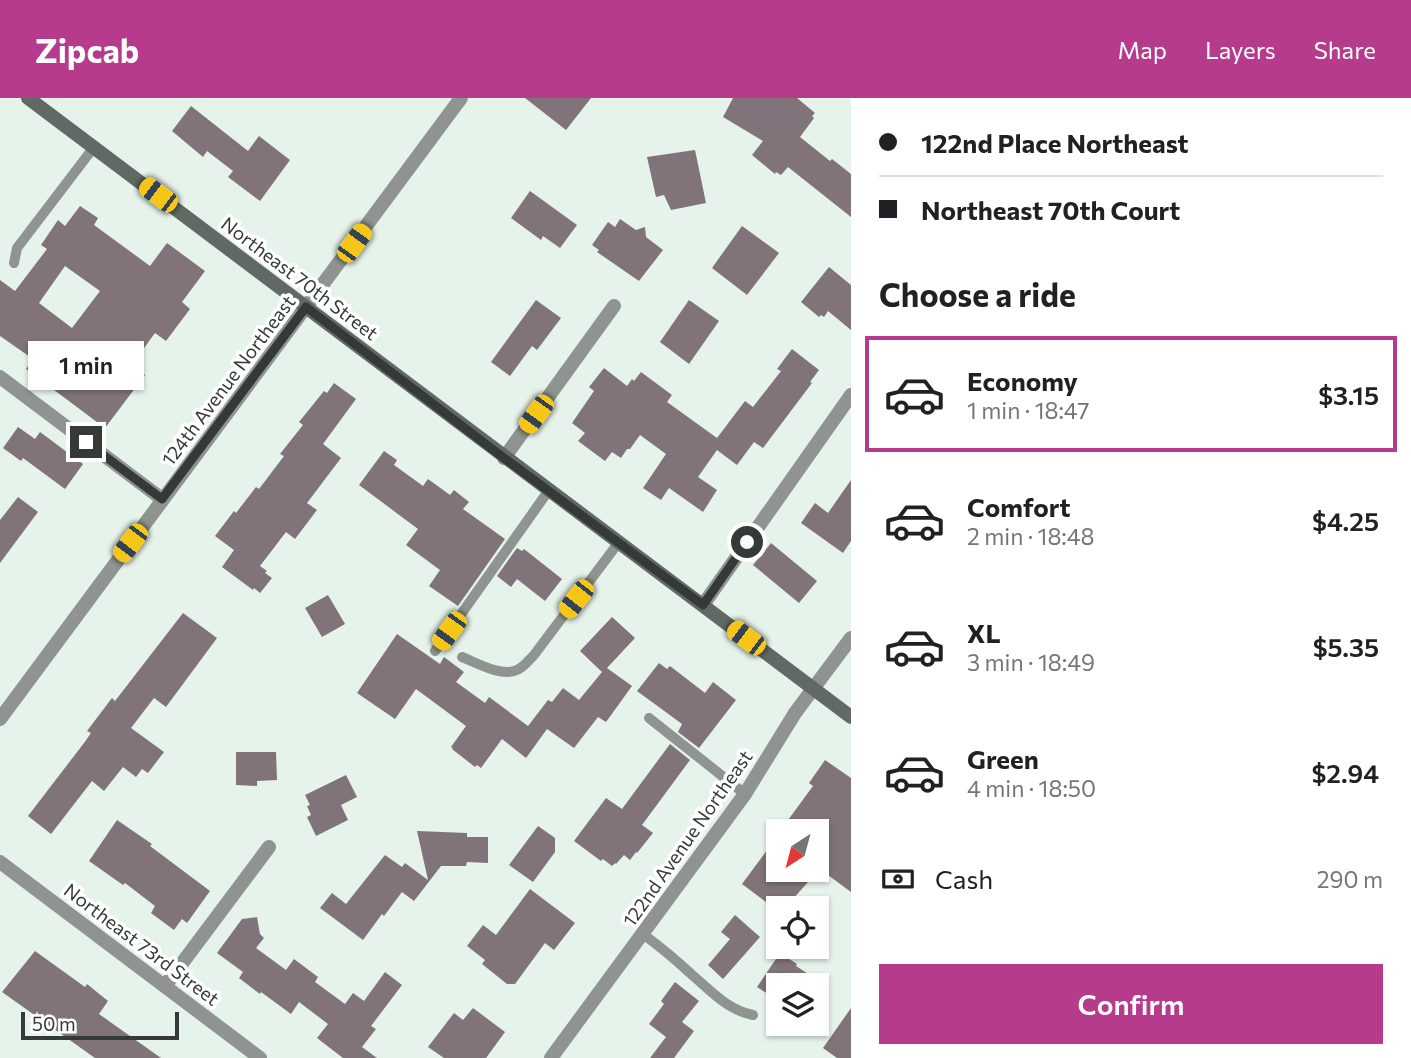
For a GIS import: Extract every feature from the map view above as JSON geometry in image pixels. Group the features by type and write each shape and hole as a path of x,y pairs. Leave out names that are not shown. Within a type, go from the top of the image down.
{"main road":[{"name":"Northeast 70th Street","path":"28,98 851,717"}],"street":[{"name":"124th Avenue Northeast","path":"0,719 461,98"},
{"path":"504,458 614,306"},
{"path":"0,377 162,499"},
{"path":"703,605 851,394"},
{"name":"122nd Avenue Northeast","path":"551,1058 745,794 795,713 851,638"},
{"path":"165,986 269,847"},
{"name":"Northeast 73rd Street","path":"0,862 260,1058"}],"lane":[{"path":"14,263 17,247 94,148"},
{"path":"435,651 549,490"},
{"path":"462,657 497,671 514,672 524,666 619,542"},
{"path":"649,718 745,794"},
{"path":"643,934 727,1005 753,1015"}],"building":[{"path":"525,98 591,98 566,130"},
{"path":"733,98 797,98 815,113 800,137 851,174 851,217 788,167 781,175 776,172 775,174 752,155 763,141 723,117"},
{"path":"191,106 248,151 259,136 290,160 260,201 228,177 233,171 207,151 203,157 172,131"},
{"path":"695,150 706,203 671,210 664,195 656,197 647,157"},
{"path":"530,191 577,225 560,248 543,236 541,240 511,218"},
{"path":"80,206 98,218 94,225 150,266 167,243 205,271 182,302 190,309 166,341 155,333 136,359 141,363 137,368 145,375 105,428 26,369 33,359 0,336 0,280 15,291 47,249 41,245 58,220 65,226","holes":["65,266 100,291 72,328 39,303"]},
{"path":"620,219 636,230 645,227 646,237 663,250 639,281 597,252 599,250 592,245 608,222 615,227"},
{"path":"742,226 779,253 747,295 712,268"},
{"path":"829,267 851,285 851,330 828,311 824,317 819,317 801,302"},
{"path":"536,300 561,318 537,350 532,346 510,376 491,362"},
{"path":"689,300 719,321 689,364 660,342"},
{"path":"792,349 819,370 810,382 812,383 763,448 754,442 737,465 717,450 698,477 717,490 703,512 669,488 661,500 643,488 666,454 640,435 621,458 612,452 605,461 578,441 585,433 572,423 594,391 589,387 604,368 627,386 641,372 672,395 667,402 717,438 745,401 753,407 781,371 777,369"},
{"path":"334,383 356,399 323,444 341,458 307,503 317,510 295,539 286,532 260,566 272,578 260,593 222,567 234,550 215,536 256,487 259,489 284,456 280,454 303,425 299,422"},
{"path":"18,427 35,439 40,432 83,464 65,489 23,458 21,461 3,448"},
{"path":"384,451 397,460 394,465 423,486 428,479 450,495 454,490 469,502 463,509 505,539 458,606 429,586 440,570 406,545 418,529 359,485"},
{"path":"851,480 851,541 843,553 801,523 815,503 828,513"},
{"path":"18,497 38,512 0,563 0,520"},
{"path":"771,543 817,581 799,603 753,565"},
{"path":"517,548 522,551 524,549 562,579 545,601 517,579 511,587 497,576"},
{"path":"328,595 345,624 322,637 305,608"},
{"path":"183,613 217,638 166,707 154,698 131,728 164,752 148,773 142,769 136,777 123,767 104,791 92,781 51,834 28,816 84,743 91,733 87,731 112,698 115,701"},
{"path":"612,617 635,638 607,668 632,686 606,722 598,717 574,748 547,729 526,758 502,739 481,768 477,765 475,767 451,747 466,726 416,689 395,719 357,693 397,634 440,664 444,657 464,672 456,682 485,703 489,697 528,726 548,700 552,702 563,688 579,700 602,672 580,651"},
{"path":"659,663 667,669 670,666 705,693 713,682 736,700 699,748 678,732 682,724 637,691"},
{"path":"670,744 690,760 642,825 653,833 637,853 630,860 624,855 612,866 574,841 606,798 622,809"},
{"path":"236,752 276,752 277,780 257,781 257,786 236,785"},
{"path":"825,760 851,778 851,892 830,877 830,819 789,819 813,786 809,783"},
{"path":"346,775 357,797 341,805 348,820 316,836 307,817 311,815 305,795"},
{"path":"117,820 152,844 150,846 210,891 187,923 182,919 174,930 151,913 155,906 125,883 123,885 89,861"},
{"path":"538,826 555,838 555,852 533,882 509,865"},
{"path":"417,831 467,833 467,837 488,837 488,863 467,862 466,866 441,866 414,901 402,892 363,940 320,908 332,893 346,904 385,855 402,867 405,863 428,880"},
{"path":"766,852 766,882 808,882 796,896 766,896 766,902 742,884"},
{"path":"530,889 575,923 554,950 545,943 515,984 507,984 482,964 485,960 467,946 483,925 496,935"},
{"path":"735,915 760,937 723,979 708,965 730,939 721,932"},
{"path":"257,917 260,934 264,938 256,948 286,970 294,959 318,977 315,982 345,1004 353,993 364,1001 385,972 402,985 371,1026 376,1029 362,1047 377,1058 343,1058 317,1038 328,1024 299,1002 291,1014 239,978 243,972 217,953 242,919"},
{"path":"35,951 85,987 87,984 108,1001 99,1014 161,1058 95,1058 2,992"},
{"path":"776,959 789,959 807,973 766,973"},
{"path":"766,974 766,993 757,987"},
{"path":"675,982 699,1001 682,1022 694,1031 674,1058 650,1058 666,1037 649,1024 664,1004 661,1001"},
{"path":"473,1008 505,1032 486,1058 444,1058 428,1047 454,1013 463,1020"},
{"path":"851,1008 851,1058 837,1058 823,1048"}],"route":[{"path":"86,442 162,499 306,307 703,605 747,542"}]}
